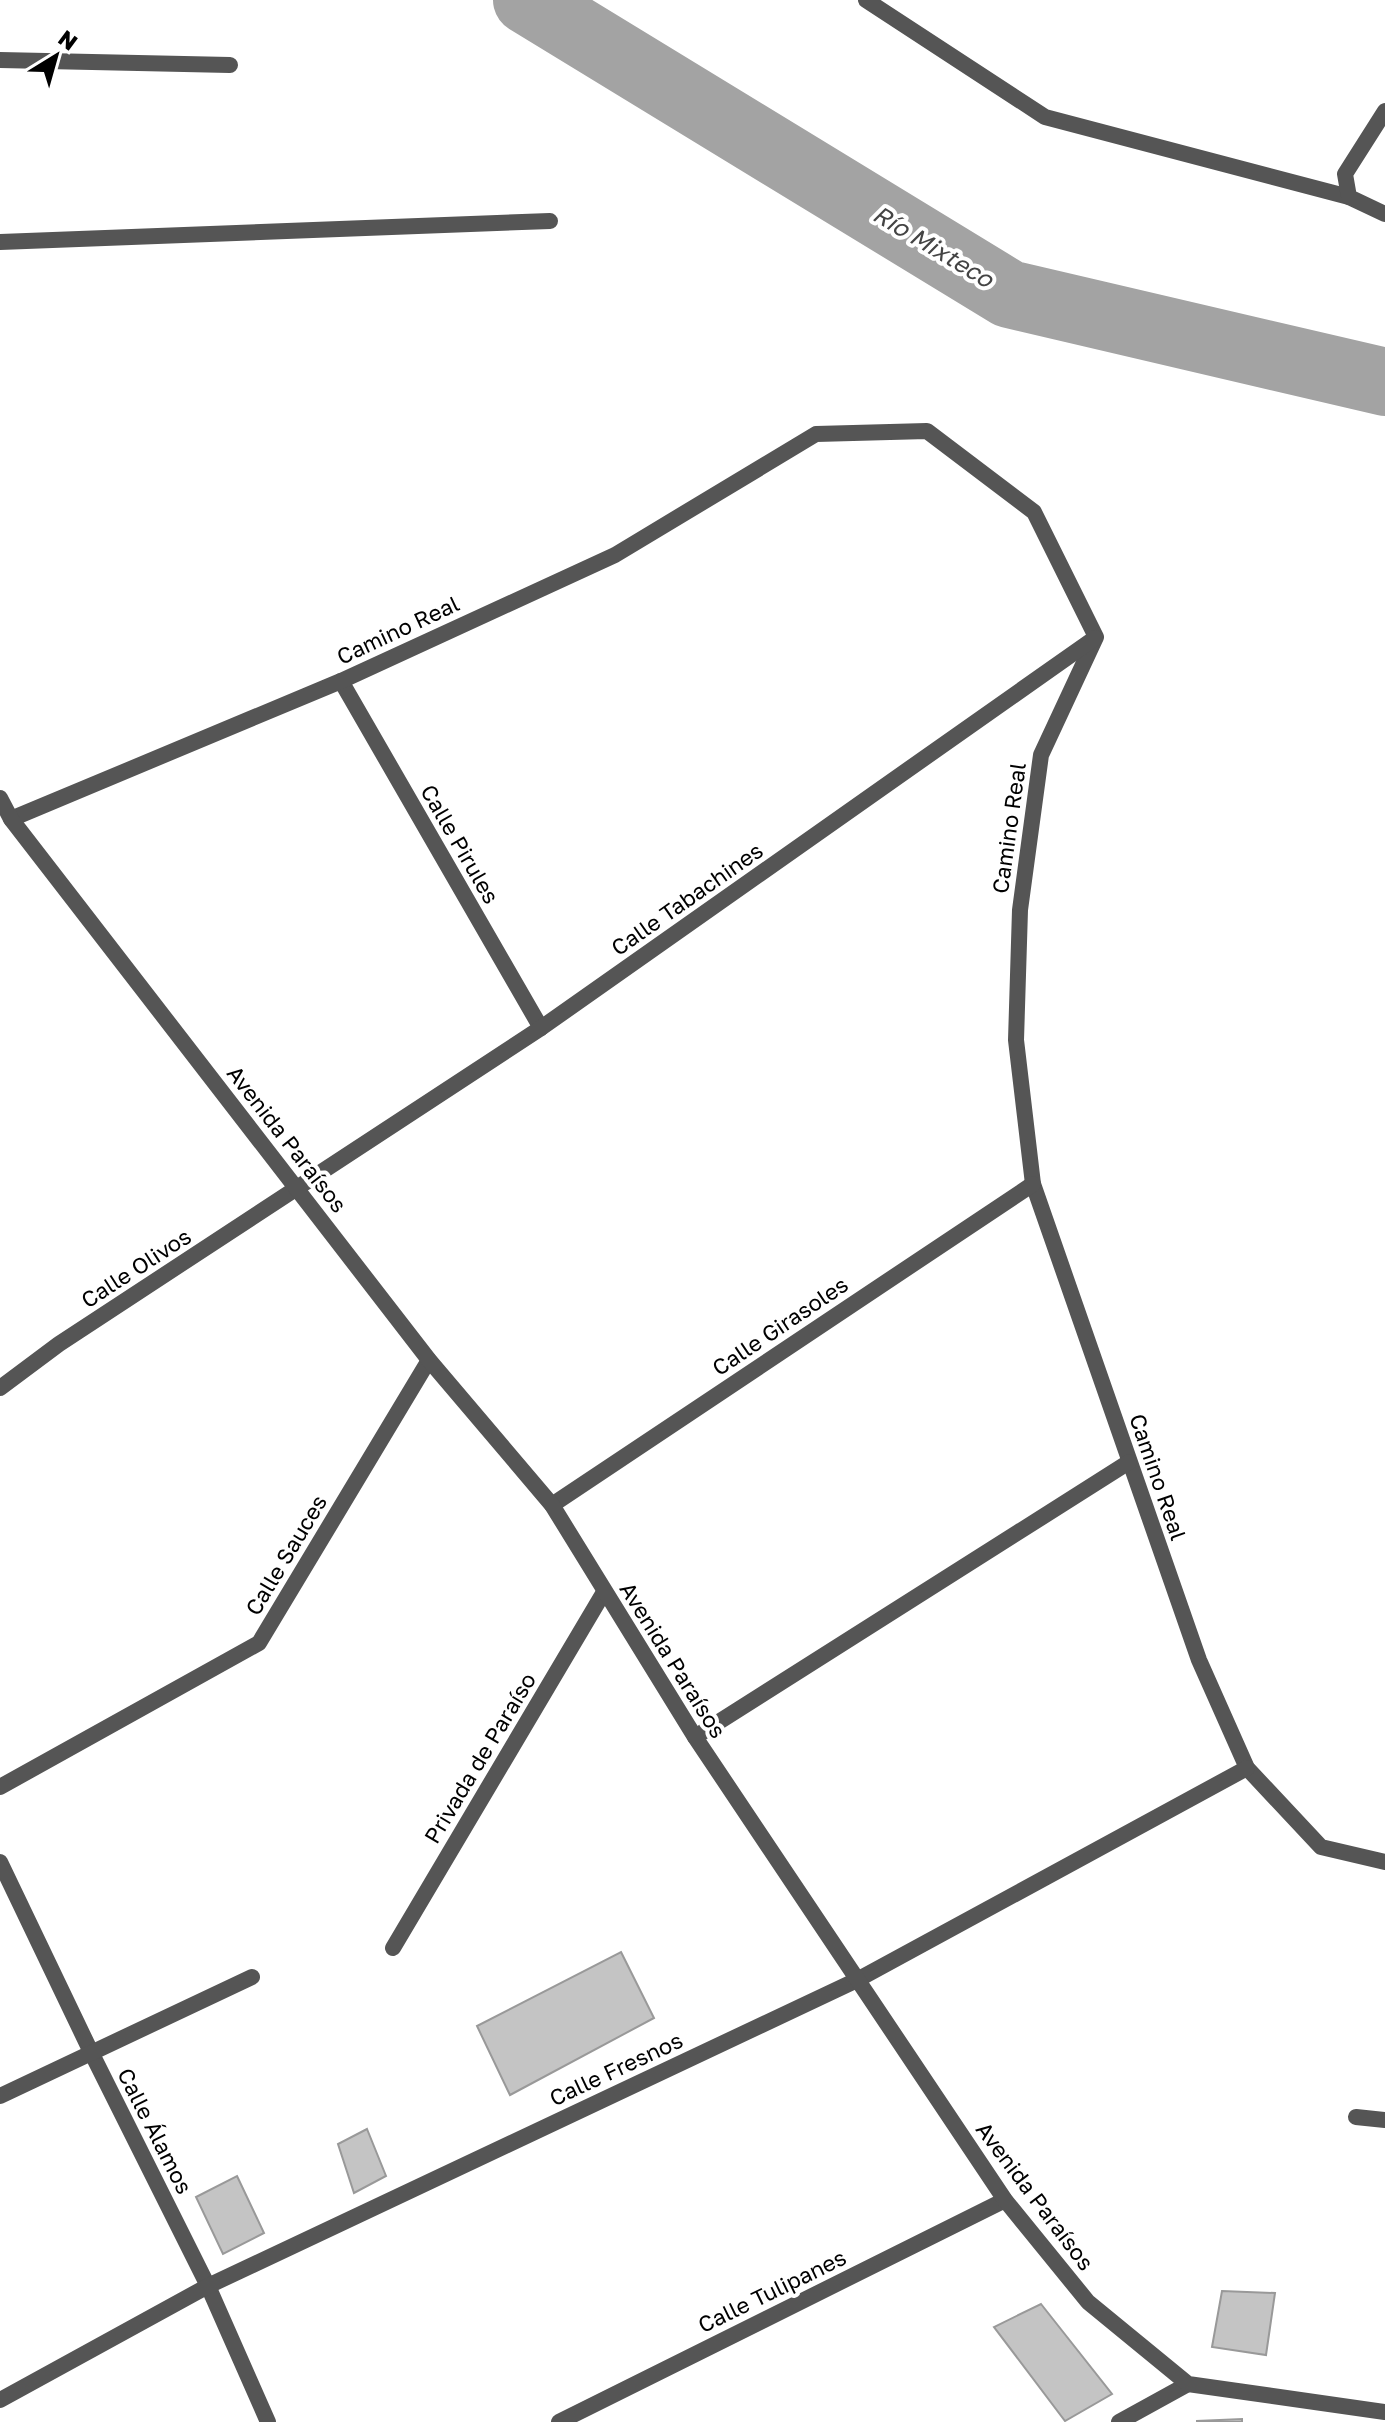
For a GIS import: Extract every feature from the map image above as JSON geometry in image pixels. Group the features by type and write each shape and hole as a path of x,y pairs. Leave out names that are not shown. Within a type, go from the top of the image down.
{"street":[{"path":"866,0 1045,117 1349,197 1385,214"},
{"path":"0,60 230,65"},
{"path":"1349,197 1345,174 1385,111"},
{"path":"0,242 550,221"},
{"name":"Camino Real","path":"6,820 341,681 615,555 816,434 927,431 1034,512 1096,637 1041,755 1020,910 1016,1040 1033,1184 1199,1660 1247,1768 1321,1847 1385,1862"},
{"name":"Calle Tabachines","path":"298,1189 541,1028 1096,637"},
{"name":"Calle Pirules","path":"341,681 541,1028"},
{"name":"Avenida Paraísos","path":"0,798 6,820 429,1360 552,1505 695,1737 1005,2200 1088,2302 1188,2384"},
{"name":"Calle Girasoles","path":"552,1505 1033,1184"},
{"name":"Calle Olivos","path":"0,1388 59,1344 298,1189"},
{"name":"Calle Sauces","path":"0,1787 259,1643 429,1360"},
{"path":"695,1737 1129,1462"},
{"name":"Privada de Paraíso","path":"393,1948 604,1592"},
{"name":"Calle Fresnos","path":"0,2400 208,2286 857,1980 1247,1768"},
{"name":"Calle Álamos","path":"0,1862 208,2286 268,2422"},
{"path":"0,2096 252,1977"},
{"path":"1356,2117 1385,2120"},
{"name":"Calle Tulipanes","path":"559,2422 1005,2200"},
{"path":"1119,2422 1188,2384 1374,2415"}],"building":[{"path":"621,1952 654,2018 510,2095 477,2026"},
{"path":"367,2129 386,2176 354,2193 338,2144"},
{"path":"237,2176 264,2233 223,2254 196,2197"},
{"path":"1222,2291 1275,2293 1266,2355 1212,2347"},
{"path":"1041,2304 1112,2394 1065,2421 994,2327"},
{"path":"1242,2419 1242,2422 1197,2422 1197,2421"}],"waterway":[{"name":"Río Mixteco","path":"527,0 1009,294 1385,382"}]}
